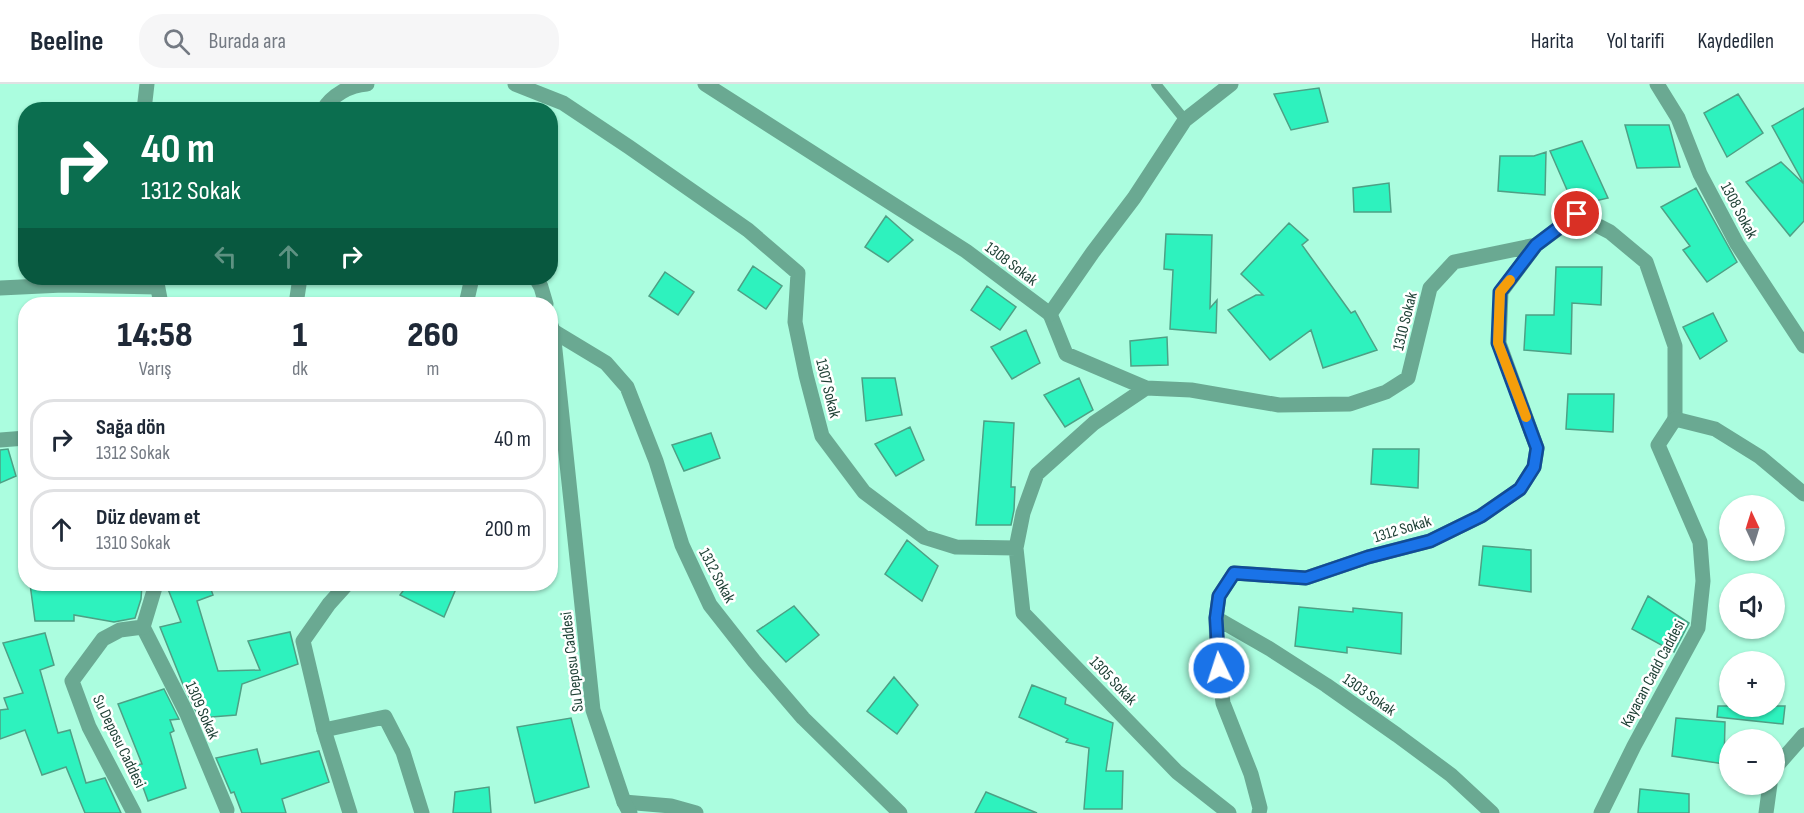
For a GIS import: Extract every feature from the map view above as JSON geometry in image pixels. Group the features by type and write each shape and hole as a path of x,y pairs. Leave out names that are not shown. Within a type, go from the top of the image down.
{"street":[{"path":"145,102 147,84"},
{"path":"328,102 353,85 367,84"},
{"name":"1307 Sokak","path":"515,84 563,103 629,147 748,230 798,273 795,322 822,436 864,492 924,537 956,547 1016,548"},
{"name":"1308 Sokak","path":"705,84 966,251 1050,314"},
{"path":"1050,314 1134,198 1185,120 1231,84"},
{"name":"1308 Sokak","path":"1657,84 1678,118 1700,174 1737,244 1804,346"},
{"name":"1310 Sokak","path":"1050,314 1066,354 1146,388 1191,390 1280,405 1350,404 1386,392 1408,378 1430,288 1454,262 1536,245 1577,214 1610,232 1646,262 1675,346 1675,419"},
{"name":"1312 Sokak","path":"1259,813 1260,808 1251,774 1223,702 1217,651 1216,618 1219,596 1234,573 1306,578 1368,557 1430,541 1481,516 1520,489 1534,467 1537,448 1498,343 1500,292 1536,245"},
{"path":"0,288 63,285"},
{"name":"1312 Sokak","path":"558,331 606,363 627,387 656,461 682,545 710,605 803,718 900,813"},
{"name":"Su Deposu Caddesi","path":"558,383 593,710 627,807"},
{"path":"1016,548 1023,513 1037,474 1094,423 1146,388"},
{"path":"1675,419 1715,429 1760,457 1804,494"},
{"name":"Kayacan Cadd Caddesi","path":"1601,813 1634,746 1698,628 1703,581 1700,542 1658,445 1675,419"},
{"path":"0,440 18,439"},
{"name":"1305 Sokak","path":"1016,548 1023,613 1177,771 1229,813"},
{"path":"143,627 154,591"},
{"path":"341,591 303,641 324,730 350,813"},
{"name":"1303 Sokak","path":"1216,618 1326,685 1397,735 1451,775 1492,813"},
{"name":"Su Deposu Caddesi","path":"134,813 89,727 72,681 103,639 120,630 143,627"},
{"name":"1309 Sokak","path":"143,627 187,714 226,810"},
{"path":"324,730 385,717 403,752 422,813"},
{"path":"1785,757 1804,735"},
{"path":"1766,813 1768,795"},
{"path":"627,807 671,806 696,813"}],"lane":[{"path":"1156,84 1185,120"}],"building":[{"path":"1319,88 1328,122 1291,130 1274,94"},
{"path":"1738,94 1763,133 1727,157 1704,113"},
{"path":"1804,108 1804,184 1772,126"},
{"path":"1625,125 1669,125 1680,167 1637,168"},
{"path":"1582,141 1608,198 1574,206 1550,151"},
{"path":"1546,152 1545,195 1498,191 1500,156 1534,156"},
{"path":"1781,162 1804,184 1804,221 1790,236 1746,182"},
{"path":"1389,183 1391,212 1354,212 1353,188"},
{"path":"1696,188 1737,262 1707,282 1683,250 1690,246 1661,207"},
{"path":"886,216 913,240 888,262 865,247"},
{"path":"1289,223 1308,240 1302,245 1351,313 1355,311 1377,350 1323,368 1311,330 1270,360 1228,310 1256,295 1263,295 1241,274"},
{"path":"1166,234 1212,235 1210,308 1217,300 1216,333 1170,329 1173,270 1164,269"},
{"path":"753,266 782,286 766,309 738,290"},
{"path":"1556,267 1602,267 1601,305 1572,303 1571,354 1524,350 1526,315 1554,315"},
{"path":"665,272 694,292 678,315 649,296"},
{"path":"987,286 1016,307 1000,330 971,310"},
{"path":"1713,313 1727,341 1700,359 1683,327"},
{"path":"1026,330 1040,363 1012,379 991,347"},
{"path":"1167,337 1168,365 1131,366 1130,341"},
{"path":"862,378 895,378 902,415 866,421"},
{"path":"1079,378 1093,410 1065,427 1044,395"},
{"path":"1568,394 1614,394 1613,432 1566,429"},
{"path":"984,421 1014,423 1011,487 1015,487 1011,525 976,525"},
{"path":"910,427 924,460 896,476 875,444"},
{"path":"711,433 720,458 684,471 672,445"},
{"path":"8,449 16,476 0,483 0,450"},
{"path":"1373,449 1419,449 1418,488 1371,484"},
{"path":"907,540 938,566 922,601 885,574"},
{"path":"1483,546 1531,550 1531,592 1479,585"},
{"path":"31,591 142,591 135,618 114,622 74,615 74,621 35,621"},
{"path":"169,591 212,591 213,595 197,601 218,671 260,670 248,641 290,632 298,664 242,684 236,715 199,718 160,627 181,622"},
{"path":"403,591 455,591 444,617 400,595"},
{"path":"1648,596 1689,623 1674,652 1632,629"},
{"path":"794,606 819,635 786,662 757,631"},
{"path":"1299,607 1353,612 1353,608 1402,613 1401,654 1347,647 1347,653 1295,646"},
{"path":"45,633 54,665 40,670 58,733 70,730 86,783 105,778 121,813 85,813 66,767 42,775 25,730 0,739 0,710 8,709 4,698 23,693 3,643"},
{"path":"894,677 918,705 897,734 867,711"},
{"path":"1032,685 1066,698 1065,704 1113,723 1106,771 1123,771 1122,809 1084,809 1089,748 1066,742 1068,739 1019,717"},
{"path":"164,689 179,719 170,720 174,731 170,733 186,788 148,801 135,765 142,764 118,704"},
{"path":"1719,706 1719,717 1784,717 1783,724 1717,717"},
{"path":"571,718 589,787 535,803 517,727"},
{"path":"1676,718 1725,722 1725,729 1719,729 1719,763 1672,756"},
{"path":"257,749 261,764 319,751 329,782 282,799 286,813 242,813 216,758"},
{"path":"489,787 491,813 453,813 455,792"},
{"path":"1640,789 1689,794 1689,813 1638,813"},
{"path":"986,792 1037,813 975,813"}],"slow traffic":[{"path":"1510,280 1500,292 1498,343 1526,417"}],"route":[{"path":"1219,668 1216,618 1219,596 1234,573 1306,578 1368,557 1430,541 1481,516 1520,489 1534,467 1537,448 1498,343 1500,292 1536,245 1577,214"}]}
